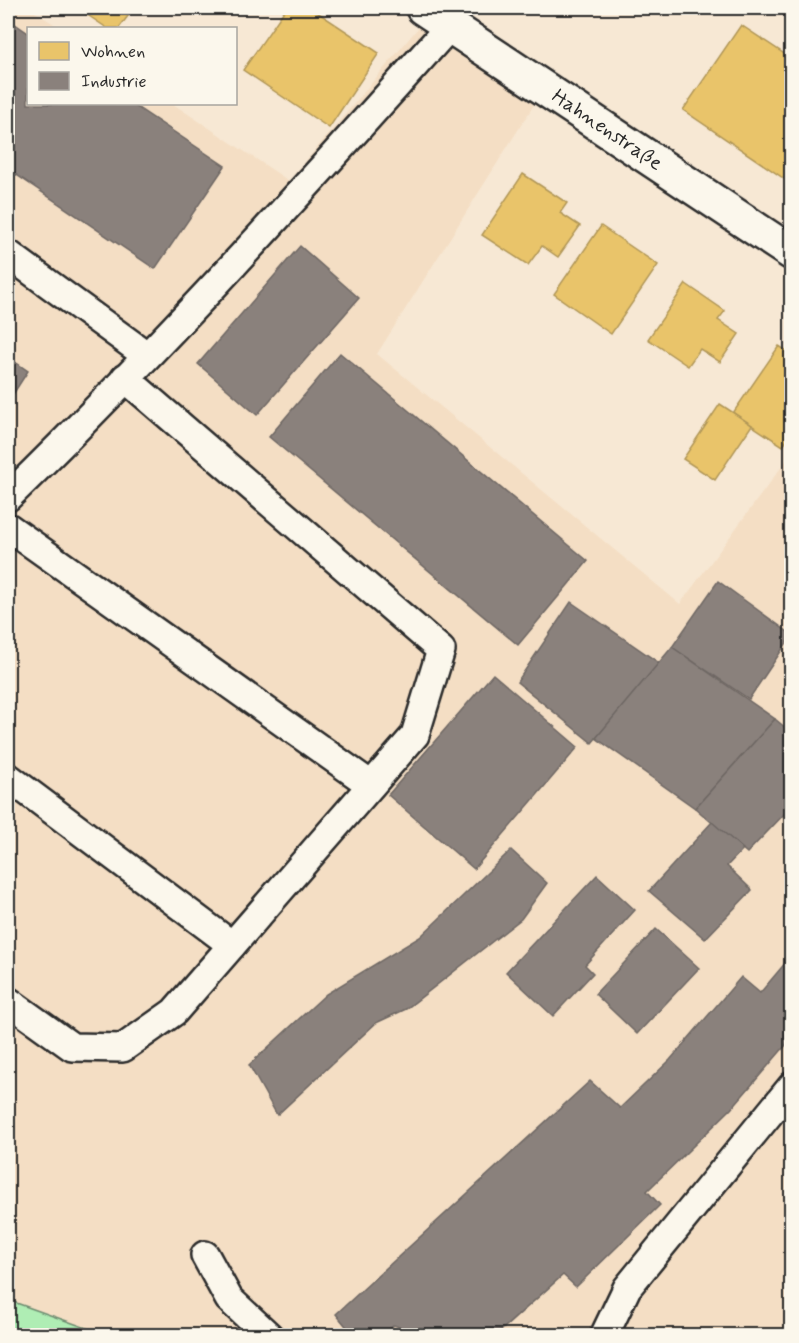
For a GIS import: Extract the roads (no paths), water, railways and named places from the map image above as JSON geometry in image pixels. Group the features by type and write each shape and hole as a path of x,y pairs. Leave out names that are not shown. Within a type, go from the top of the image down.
{"street":[{"name":"Hahnenstraße","path":"423,8 792,253"}],"lane":[{"path":"8,497 125,378 450,26"},
{"path":"8,254 146,355"},
{"path":"8,1001 72,1047 123,1048 174,1012 414,735 441,650 125,378"},
{"path":"8,527 371,785"},
{"path":"8,777 232,945"},
{"path":"604,1335 627,1288 792,1086"},
{"path":"206,1255 229,1299 269,1335"}]}
